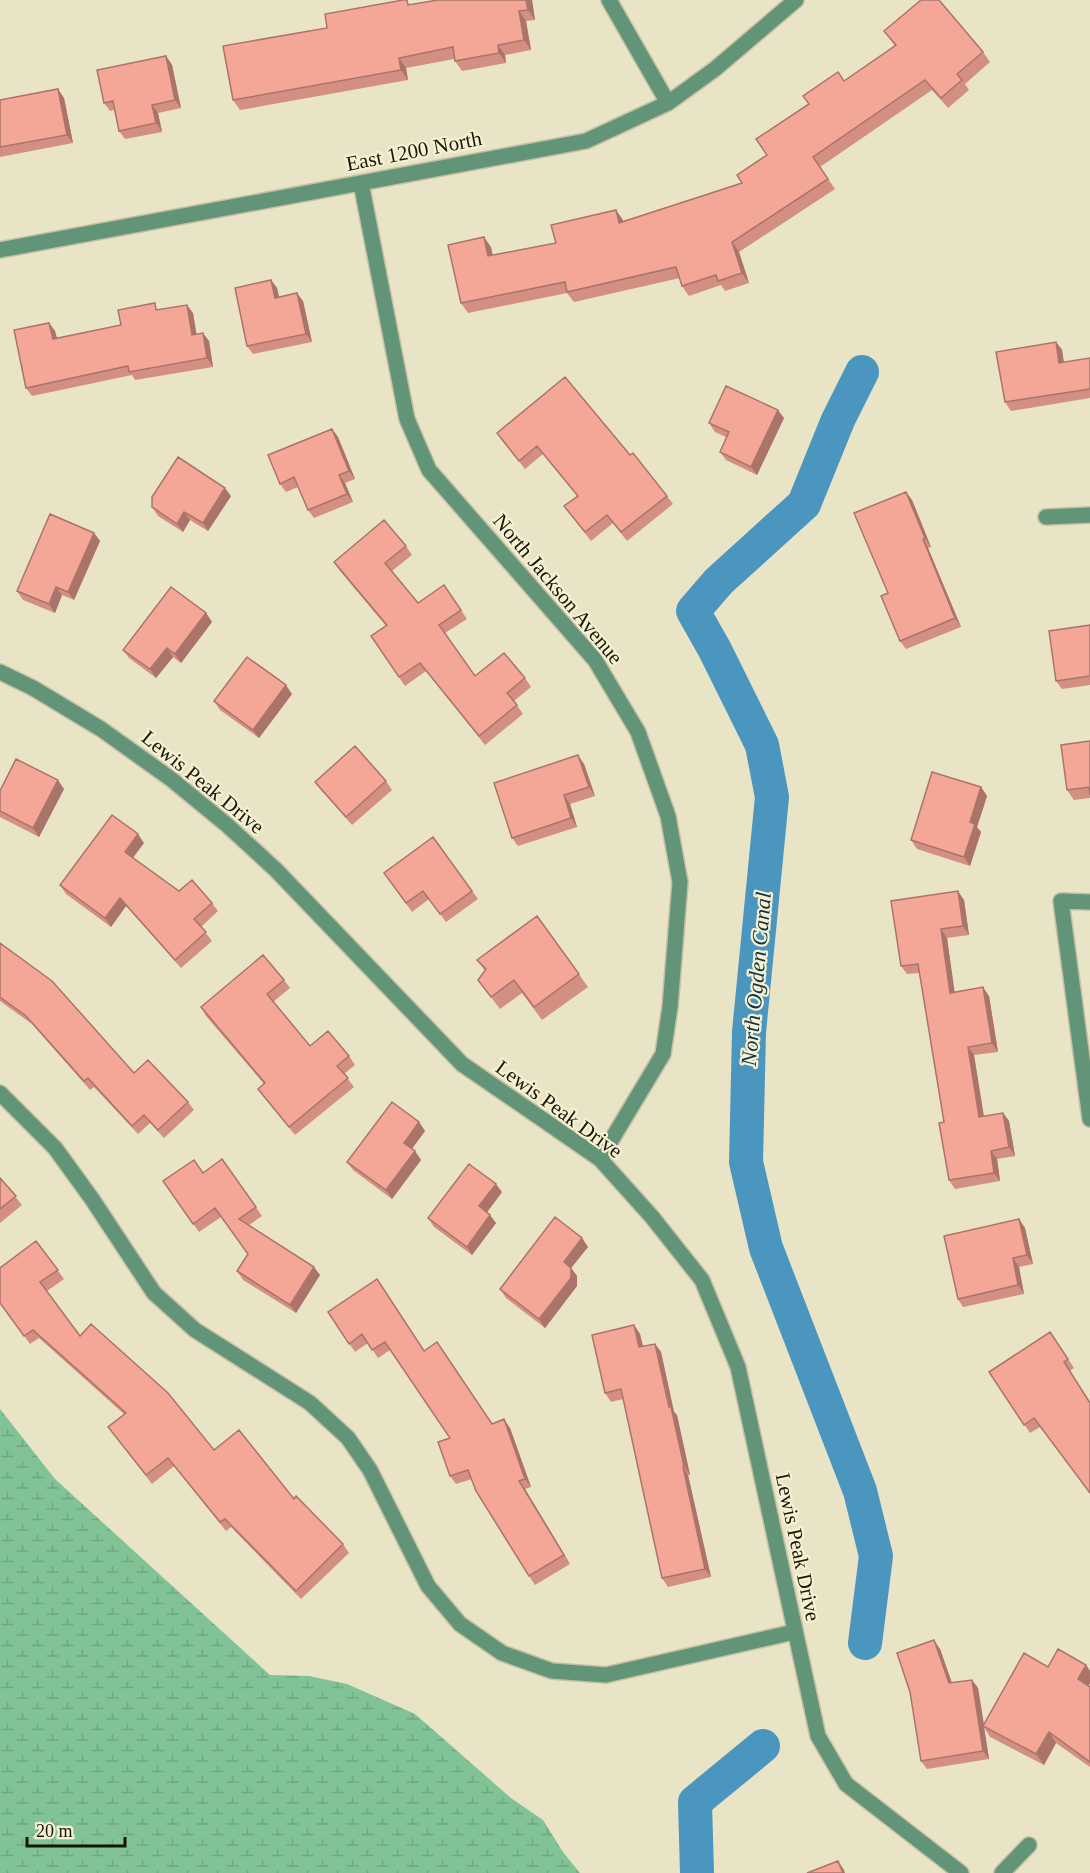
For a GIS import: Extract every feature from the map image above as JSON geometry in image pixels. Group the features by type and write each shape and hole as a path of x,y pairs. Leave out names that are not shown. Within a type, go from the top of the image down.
{"street":[{"path":"609,0 668,103"},
{"name":"East 1200 North","path":"0,250 586,141 668,103 715,69 796,0"},
{"name":"North Jackson Avenue","path":"361,183 407,419 429,470 595,660 638,732 668,816 680,882 670,1007 663,1054 600,1159"},
{"path":"1046,517 1090,516"},
{"name":"Lewis Peak Drive","path":"0,672 33,688 101,729 171,779 227,825 276,870 462,1064 600,1159 652,1217 702,1280 738,1367 818,1736 846,1784 962,1873"},
{"path":"1090,902 1061,901 1090,1119"},
{"path":"0,1094 55,1148 154,1293 195,1329 310,1403 348,1438 370,1470 428,1586 460,1624 502,1653 552,1671 606,1675 794,1632"},
{"path":"1002,1873 1029,1845"}],"green space":[{"path":"0,1409 55,1479 270,1675 309,1676 347,1684 415,1714 511,1798 543,1820 563,1852 580,1873 0,1873"}],"building":[{"path":"407,0 408,5 438,0 526,0 528,10 519,11 524,40 498,45 499,53 455,61 453,47 399,58 401,70 233,100 223,46 327,28 325,14"},
{"path":"921,0 939,0 983,52 957,74 962,80 941,98 925,80 813,157 828,179 732,242 742,273 718,281 716,275 682,286 676,267 567,292 565,282 461,303 448,245 484,237 488,256 556,243 551,225 616,210 619,223 742,183 737,175 767,155 756,139 809,104 803,96 838,72 844,81 896,45 884,31"},
{"path":"166,56 175,100 152,105 156,123 119,131 113,101 104,103 97,70"},
{"path":"58,89 67,135 0,147 0,100"},
{"path":"271,280 275,298 297,293 306,334 247,346 235,288"},
{"path":"155,303 156,310 187,305 192,335 203,333 207,358 129,372 128,366 26,388 14,330 49,323 53,339 121,325 118,310"},
{"path":"1056,342 1059,363 1090,358 1090,389 1005,402 996,352"},
{"path":"565,377 630,455 633,453 667,496 621,532 607,515 585,532 564,506 578,496 537,446 519,461 497,433"},
{"path":"726,386 778,410 751,467 720,452 729,432 709,423"},
{"path":"332,429 349,471 339,475 347,494 308,510 294,477 280,484 268,455"},
{"path":"178,457 225,488 203,523 184,512 177,524 152,507 152,497"},
{"path":"906,492 955,618 900,641 881,596 888,593 854,513"},
{"path":"50,514 94,533 68,592 56,587 49,604 17,591"},
{"path":"384,520 406,546 385,563 418,603 444,585 461,610 439,625 475,676 504,653 525,678 507,693 517,705 479,736 420,663 399,677 371,636 387,625 334,562"},
{"path":"171,587 206,613 175,654 167,648 150,669 123,650"},
{"path":"1090,625 1090,676 1056,681 1049,631"},
{"path":"247,657 286,685 253,730 214,701"},
{"path":"1090,741 1090,795 1089,787 1067,790 1061,745"},
{"path":"355,746 386,781 346,817 315,782"},
{"path":"578,755 589,787 564,795 571,818 512,838 494,783"},
{"path":"16,759 58,780 33,828 0,811 0,791"},
{"path":"932,772 981,787 970,822 975,824 964,857 911,840"},
{"path":"112,815 138,834 125,852 179,891 192,880 212,903 194,919 206,932 175,960 120,898 105,918 60,885"},
{"path":"433,837 472,891 440,914 423,891 406,903 384,873"},
{"path":"958,891 963,926 941,929 950,993 983,987 992,1043 968,1047 979,1117 1003,1113 1009,1147 991,1151 994,1173 949,1180 939,1123 944,1122 918,964 901,966 891,901"},
{"path":"537,916 579,974 534,1007 514,980 491,997 478,980 486,969 477,960"},
{"path":"0,943 52,981 134,1073 148,1060 188,1102 158,1130 144,1115 132,1126 88,1078 84,1081 26,1016 0,997"},
{"path":"263,955 284,980 267,994 310,1046 328,1031 349,1056 337,1066 348,1078 289,1127 258,1089 265,1083 201,1007"},
{"path":"392,1102 419,1122 404,1143 415,1151 386,1190 347,1162"},
{"path":"222,1159 256,1207 239,1219 314,1267 290,1305 237,1271 248,1254 215,1208 193,1224 163,1181 194,1160 203,1173"},
{"path":"469,1164 496,1184 479,1206 490,1215 467,1247 428,1218"},
{"path":"0,1178 16,1196 0,1209"},
{"path":"555,1217 582,1238 564,1262 571,1268 571,1278 539,1319 500,1289"},
{"path":"1019,1219 1027,1255 1013,1258 1018,1285 958,1299 944,1236"},
{"path":"36,1241 58,1270 40,1282 80,1336 91,1324 168,1393 214,1450 239,1430 294,1499 296,1496 343,1544 296,1591 225,1519 220,1522 168,1458 146,1475 108,1427 126,1413 33,1330 24,1336 0,1303 0,1268"},
{"path":"377,1279 424,1351 437,1342 492,1424 504,1419 525,1479 519,1481 564,1555 529,1576 476,1491 468,1470 450,1476 438,1442 450,1438 385,1342 372,1350 362,1334 349,1344 328,1312"},
{"path":"634,1325 639,1347 655,1344 669,1407 671,1407 705,1569 662,1578 621,1389 605,1393 592,1335"},
{"path":"1050,1332 1068,1359 1064,1362 1090,1403 1090,1493 1034,1418 1024,1425 989,1372"},
{"path":"934,1640 949,1683 972,1680 983,1751 921,1761 910,1692 897,1653"},
{"path":"1058,1649 1086,1665 1078,1679 1090,1687 1090,1762 1049,1732 1036,1754 983,1726 1024,1653 1048,1667"},
{"path":"838,1861 843,1873 807,1873"}],"waterway":[{"name":"North Ogden Canal","path":"862,372 838,420 804,504 719,581 693,611 762,745 772,797 749,1032 746,1162 766,1248 860,1491 876,1556 865,1643"},
{"name":"North Ogden Canal","path":"697,1873 695,1802 763,1746"}]}
